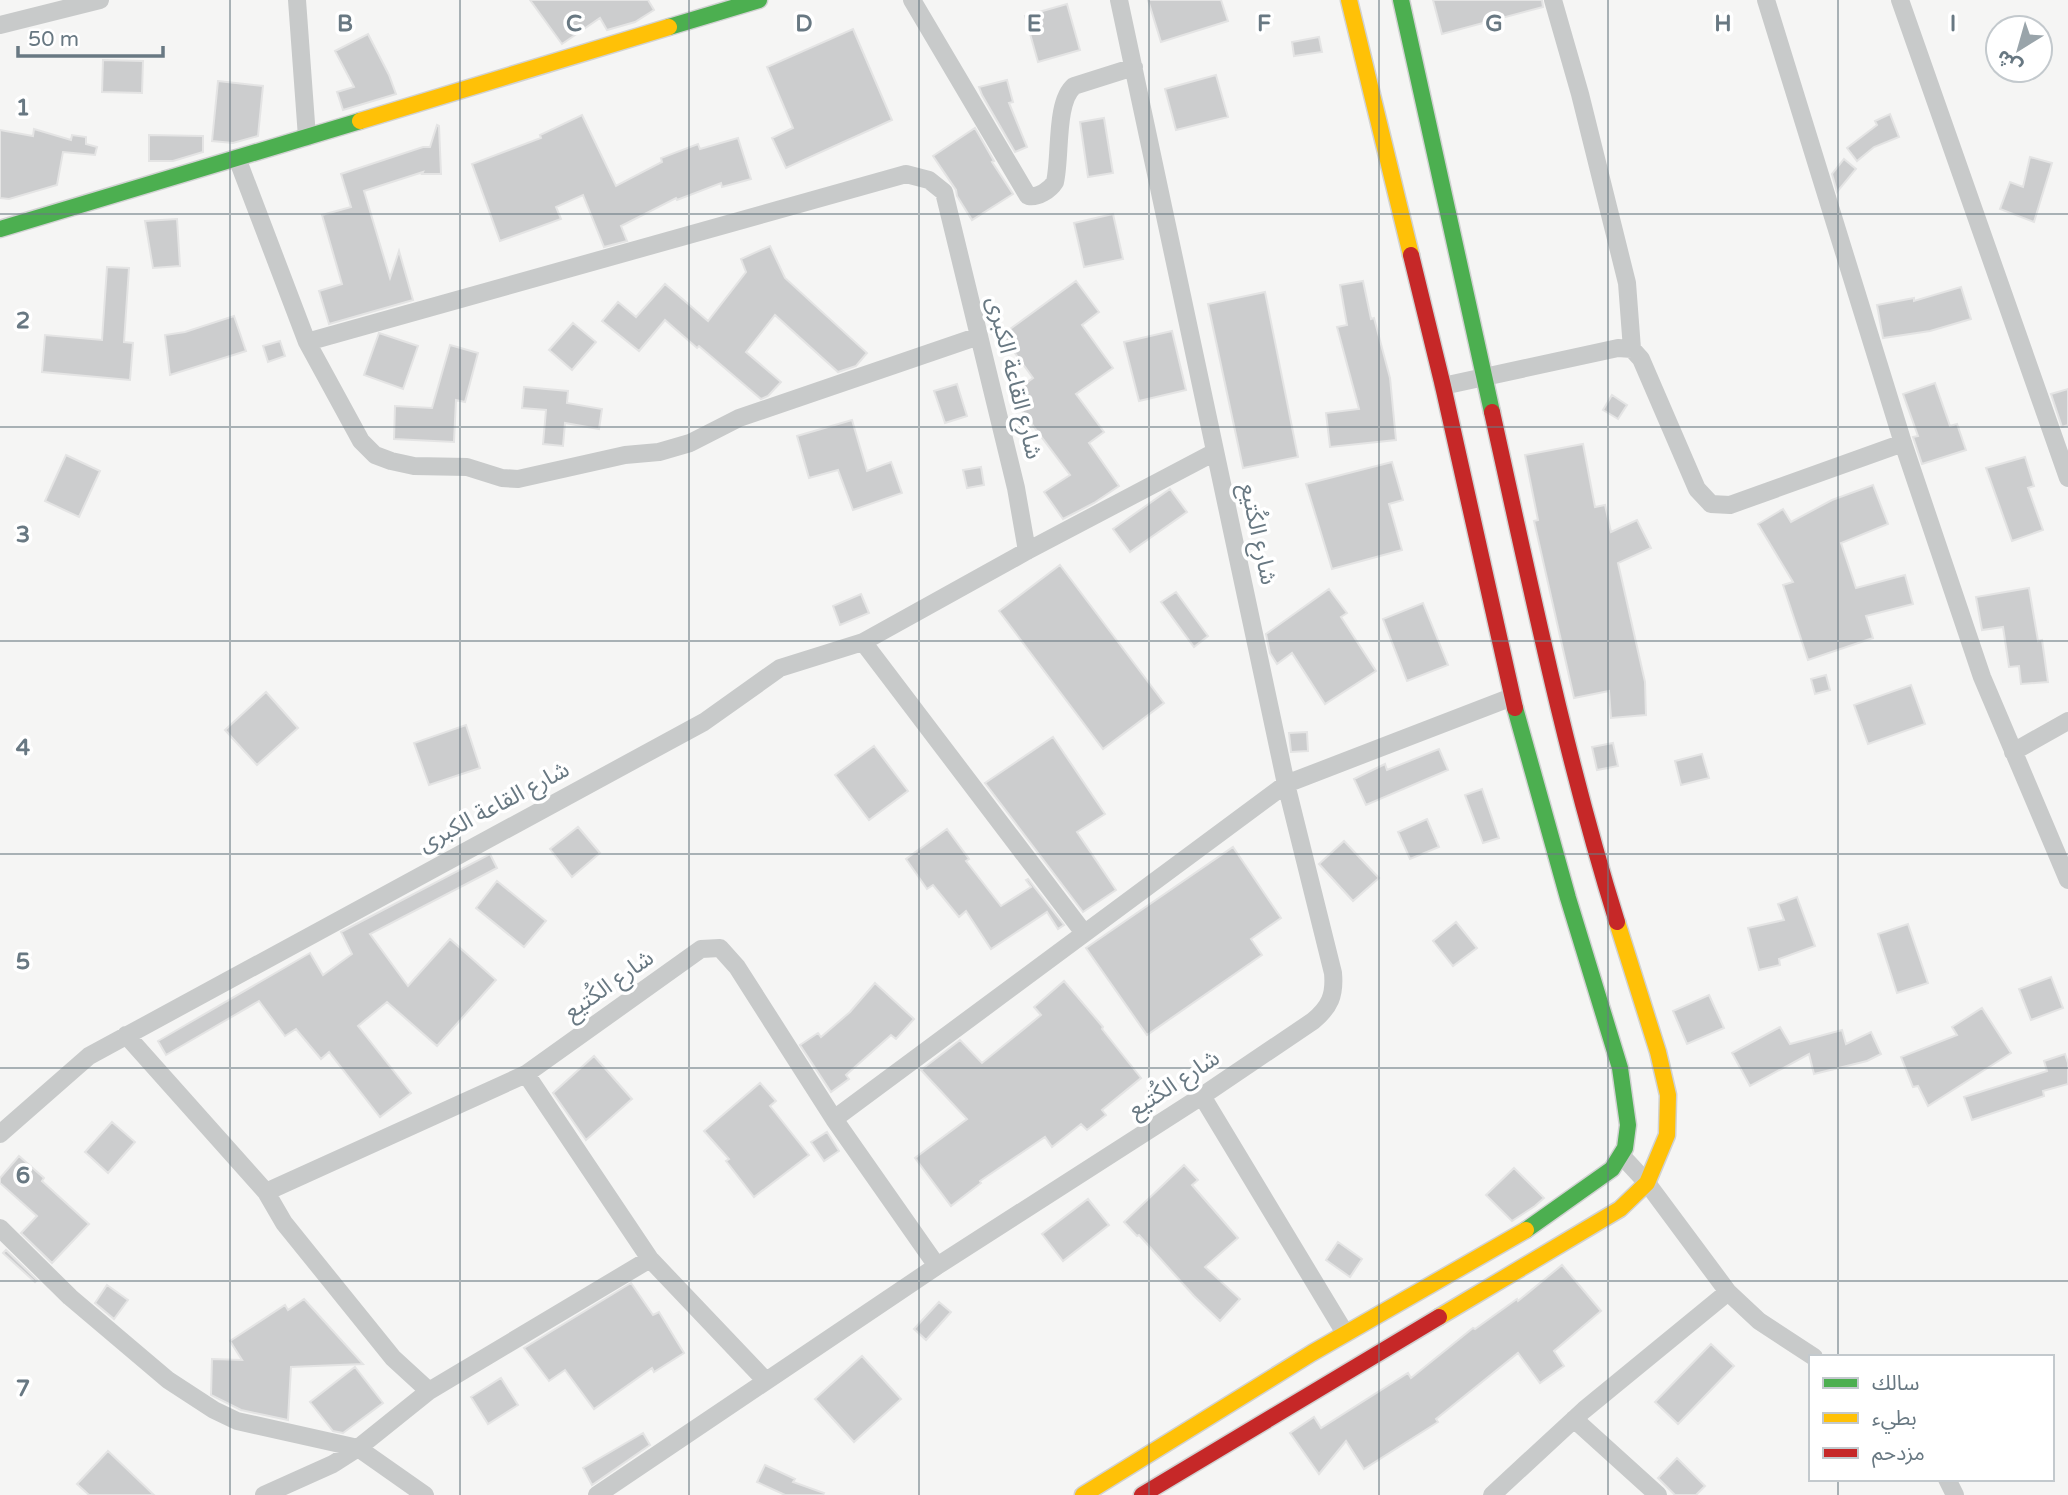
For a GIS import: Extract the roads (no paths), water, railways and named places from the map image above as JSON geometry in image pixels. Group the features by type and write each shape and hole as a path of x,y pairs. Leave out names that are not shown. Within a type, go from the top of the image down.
{"main road":[{"path":"0,229 759,0"},
{"path":"1083,1495 1345,1333 1501,1247 1597,1181 1622,1156 1628,1130 1626,1096 1620,1068 1568,898 1512,697 1443,386 1349,0"},
{"path":"1143,1495 1619,1209 1647,1183 1667,1135 1668,1095 1658,1052 1603,876 1550,674 1401,0"}],"street":[{"path":"0,25 100,0"},
{"path":"297,0 307,137"},
{"path":"912,0 1028,196 1036,196 1051,187 1055,181 1067,91 1074,86 1134,67"},
{"name":"شارع الكُتيع","path":"266,1192 526,1074 701,949 720,948 737,967 834,1119 937,1266 1202,1096 1313,1021 1325,1010 1332,999 1333,973 1286,784 1119,0"},
{"path":"1553,0 1580,94 1626,283 1632,349 1641,359 1697,489 1711,504 1730,505 1903,443"},
{"path":"1766,0 1903,443 1982,677 2068,880"},
{"path":"1900,0 2068,478"},
{"path":"237,158 307,342 361,441 375,455 391,461 414,466 467,467 502,478 518,479 625,456 659,452 690,443 739,418 979,336"},
{"name":"شارع القاعة الكبرى","path":"307,342 906,174 929,180 944,192 1016,488 1027,551"},
{"path":"1443,386 1618,348 1632,349"},
{"name":"شارع القاعة الكبرى","path":"0,1134 89,1056 704,722 780,667 863,642 1027,551 1215,452"},
{"path":"863,642 1084,933"},
{"path":"834,1119 1286,784 1512,697"},
{"path":"2014,752 2068,721"},
{"path":"126,1035 266,1192 284,1223 393,1358 429,1391"},
{"path":"526,1074 650,1259 766,1381"},
{"path":"1202,1096 1345,1333"},
{"path":"1622,1156 1647,1183 1728,1292 1759,1321 1811,1355"},
{"path":"0,1228 80,1305 168,1380 214,1410 237,1421 358,1448 425,1495"},
{"path":"264,1495 333,1464 358,1448 429,1391 650,1259"},
{"path":"597,1495 937,1266"},
{"path":"1492,1495 1574,1419 1728,1292"},
{"path":"1574,1419 1658,1495"}]}
